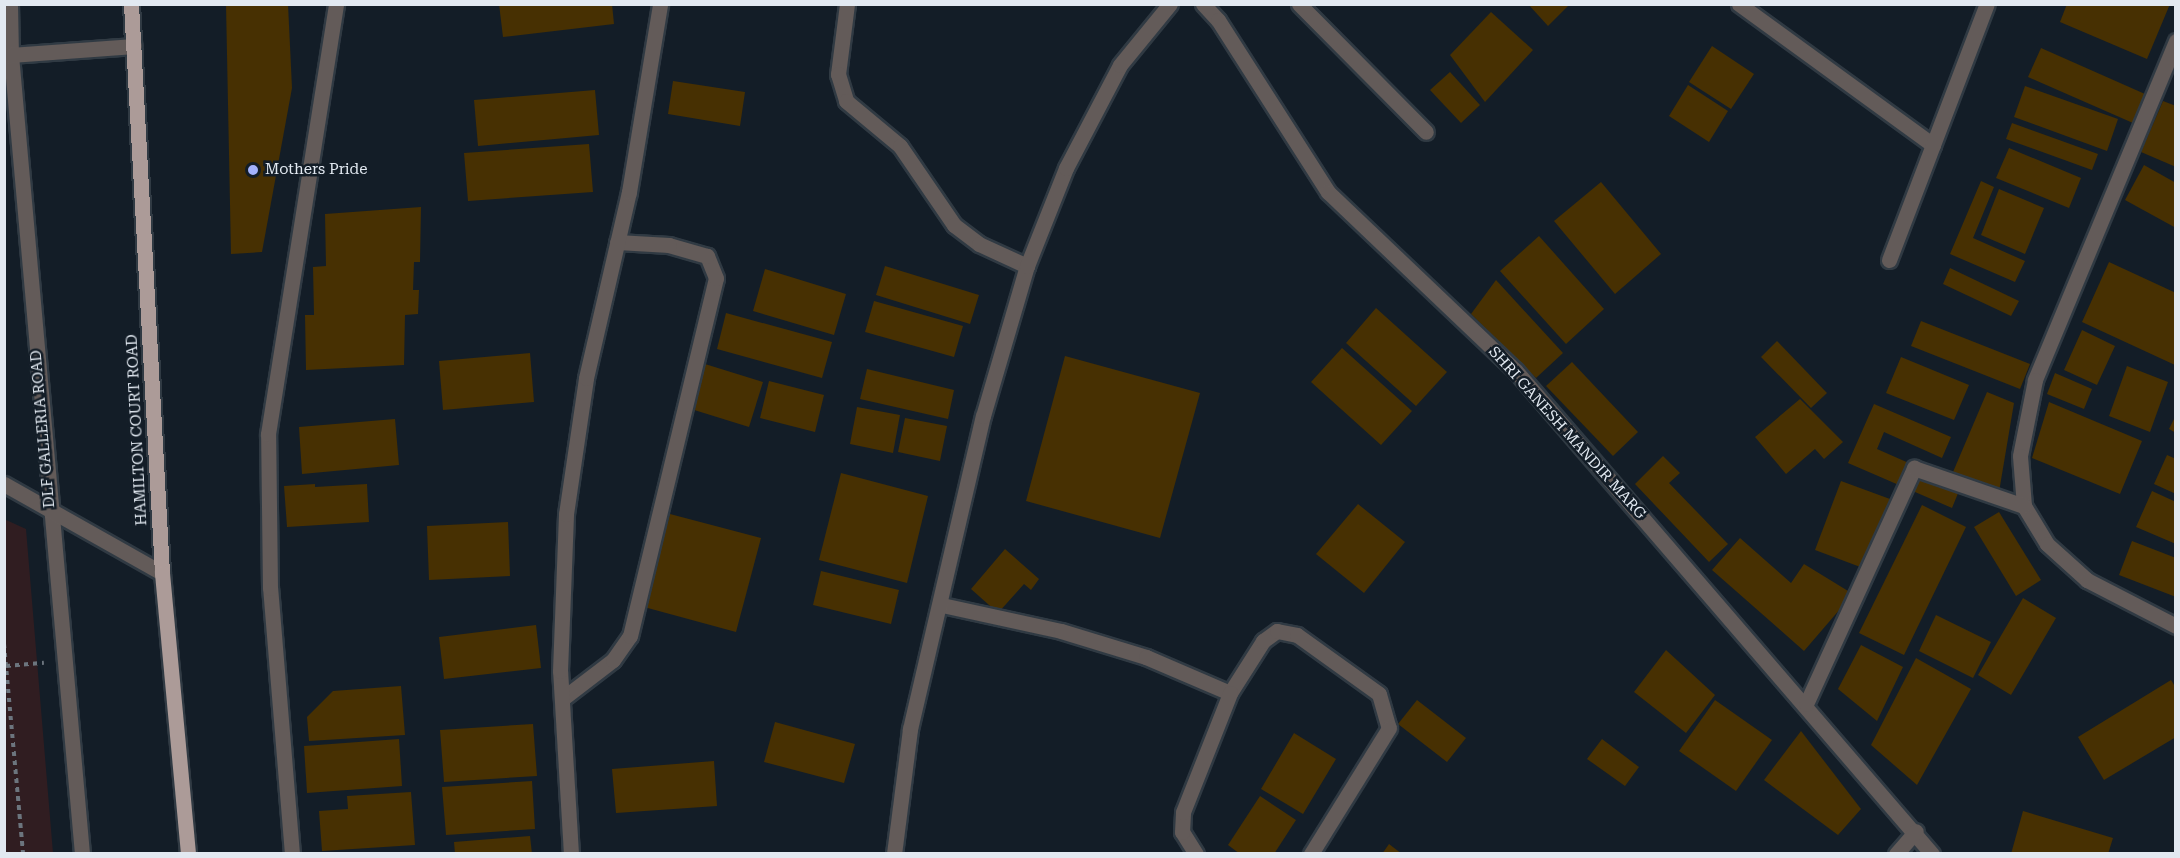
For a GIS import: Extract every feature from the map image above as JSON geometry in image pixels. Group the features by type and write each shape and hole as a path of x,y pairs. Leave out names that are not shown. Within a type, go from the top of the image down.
{"main road":[{"name":"HAMILTON COURT ROAD","path":"130,4 162,573 189,854"}],"street":[{"name":"DLF GALLERIA ROAD","path":"10,4 10,55 82,854"},
{"path":"292,854 270,588 268,435 336,4"},
{"path":"571,854 562,699 566,514 586,378 629,192 660,4"},
{"path":"847,4 838,74 846,101 900,146 954,225 979,244 1027,266"},
{"path":"894,854 910,729 942,605 983,416 1027,266 1066,168 1120,65 1170,4"},
{"name":"SHRI GANESH MANDIR MARG","path":"1203,4 1218,20 1328,192 1515,370 1916,831 1932,854"},
{"path":"1299,4 1426,132"},
{"path":"1738,4 1933,144"},
{"path":"1889,260 1987,4"},
{"path":"2175,41 2035,380 2020,456 2024,506 2047,544 2087,580 2175,626"},
{"path":"10,55 134,46"},
{"path":"562,699 614,660 630,636 716,278 707,256 669,245 617,242"},
{"path":"1806,704 1914,468 2024,506"},
{"path":"4,484 162,573"},
{"path":"942,605 1071,634 1146,657 1230,693"},
{"path":"1197,854 1182,832 1183,812 1230,693 1263,641 1277,632 1297,635 1379,694 1389,728 1311,854"},
{"path":"1896,854 1916,831"}],"path":[{"path":"4,644 23,854"},
{"path":"5,666 65,662"}],"shaded area":[{"path":"4,519 26,529 53,853 5,853"}],"building":[{"name":"Mothers Pride","path":"226,4 288,4 292,88 262,252 231,254"},
{"path":"499,4 612,4 614,24 503,37"},
{"path":"1528,4 1570,4 1548,26"},
{"path":"2067,4 2170,4 2147,59 2060,22"},
{"path":"1491,12 1533,50 1485,102 1450,55"},
{"path":"1712,46 1754,74 1731,109 1689,82"},
{"path":"2041,48 2145,94 2133,123 2028,77"},
{"path":"1450,72 1480,105 1461,123 1430,90"},
{"path":"673,81 745,92 740,126 668,114"},
{"path":"1688,85 1728,111 1709,142 1669,116"},
{"path":"2025,86 2118,119 2107,151 2014,117"},
{"path":"595,90 599,135 478,146 474,100"},
{"path":"2163,101 2176,106 2176,167 2141,152"},
{"path":"2012,123 2098,154 2092,170 2006,139"},
{"path":"589,144 593,192 468,201 464,153"},
{"path":"2009,148 2081,178 2069,208 1996,178"},
{"path":"2144,165 2176,183 2176,228 2125,200"},
{"path":"1981,181 1994,187 1973,238 2025,261 2015,282 1950,254"},
{"path":"1601,182 1661,254 1615,294 1554,221"},
{"path":"1999,189 2044,208 2025,254 1981,235"},
{"path":"421,207 420,262 414,262 413,290 419,290 418,314 405,315 404,365 306,370 305,315 314,315 313,267 326,266 325,214"},
{"path":"1539,236 1604,309 1566,344 1500,271"},
{"path":"2109,262 2176,293 2175,365 2082,322"},
{"path":"885,266 979,295 970,324 876,295"},
{"path":"1950,268 2019,301 2011,316 1943,284"},
{"path":"765,269 846,294 834,335 753,311"},
{"path":"1496,280 1563,353 1536,378 1471,314"},
{"path":"874,301 963,326 954,357 865,332"},
{"path":"1376,308 1447,372 1416,406 1346,343"},
{"path":"726,313 832,342 822,378 717,349"},
{"path":"1921,321 2030,364 2020,389 1911,346"},
{"path":"2082,330 2115,346 2097,385 2064,370"},
{"path":"1777,341 1827,393 1811,408 1761,357"},
{"path":"1342,348 1412,411 1381,445 1311,382"},
{"path":"530,353 534,402 443,410 439,361"},
{"path":"1065,356 1200,393 1160,538 1026,501"},
{"path":"1901,357 1969,385 1954,420 1886,393"},
{"path":"1572,362 1638,432 1613,456 1546,386"},
{"path":"705,364 763,382 749,427 691,409"},
{"path":"2127,366 2168,382 2150,432 2109,416"},
{"path":"867,369 954,390 948,419 860,399"},
{"path":"2055,373 2092,389 2084,409 2047,394"},
{"path":"769,381 824,395 815,432 760,418"},
{"path":"1987,392 2014,403 1999,492 1953,472"},
{"path":"1800,399 1843,442 1824,459 1815,449 1786,474 1755,437"},
{"path":"2049,402 2142,441 2120,494 2032,458"},
{"path":"1874,404 1951,437 1942,458 1884,432 1877,449 1961,486 1952,508 1848,463"},
{"path":"857,407 900,415 893,453 850,444"},
{"path":"2176,415 2176,433 2169,429"},
{"path":"905,418 947,426 940,461 898,452"},
{"path":"395,419 399,465 302,474 299,427"},
{"path":"2167,455 2176,459 2176,494 2154,484"},
{"path":"1663,456 1680,473 1669,483 1728,544 1709,562 1635,484"},
{"path":"841,473 928,496 907,583 819,560"},
{"path":"1841,481 1890,499 1863,568 1815,550"},
{"path":"315,484 315,487 367,484 369,522 287,527 284,486"},
{"path":"2152,491 2176,502 2176,544 2136,527"},
{"path":"1358,504 1405,542 1364,593 1316,554"},
{"path":"1922,505 1966,527 1904,655 1859,633"},
{"path":"1999,512 2041,580 2016,596 1974,527"},
{"path":"670,514 761,538 736,632 644,607"},
{"path":"508,522 510,576 429,580 427,526"},
{"path":"1740,538 1791,583 1804,564 1853,594 1804,651 1712,570"},
{"path":"2132,541 2176,558 2176,597 2119,575"},
{"path":"1005,549 1039,579 1031,590 1024,584 998,613 971,589"},
{"path":"821,571 899,590 891,624 813,605"},
{"path":"2023,598 2056,618 2011,695 1978,675"},
{"path":"1936,615 1991,642 1973,678 1919,651"},
{"path":"536,625 541,668 444,679 439,637"},
{"path":"1861,645 1903,667 1877,721 1838,689"},
{"path":"1666,650 1715,695 1686,733 1634,692"},
{"path":"1916,658 1971,689 1917,785 1871,745"},
{"path":"2171,680 2176,688 2176,737 2104,780 2078,737"},
{"path":"401,686 405,735 309,741 307,717 333,691"},
{"path":"1417,700 1466,738 1447,762 1398,724"},
{"path":"1715,700 1772,740 1736,791 1679,751"},
{"path":"775,722 855,744 844,783 764,762"},
{"path":"533,724 537,776 444,782 440,730"},
{"path":"1801,731 1861,809 1838,835 1764,780"},
{"path":"1294,733 1336,759 1303,814 1261,789"},
{"path":"399,739 402,786 307,793 304,746"},
{"path":"1602,739 1639,767 1625,786 1587,759"},
{"path":"714,761 717,806 616,813 612,769"},
{"path":"532,781 535,829 446,835 442,787"},
{"path":"411,792 415,845 322,851 319,811 348,809 347,796"},
{"path":"1260,796 1296,820 1274,854 1240,854 1228,845"},
{"path":"2023,811 2113,838 2108,854 2011,854"},
{"path":"530,836 532,854 455,854 454,842"},
{"path":"1389,844 1402,854 1382,854"}],"place":[{"name":"Mothers Pride","path":"253,170"}]}
